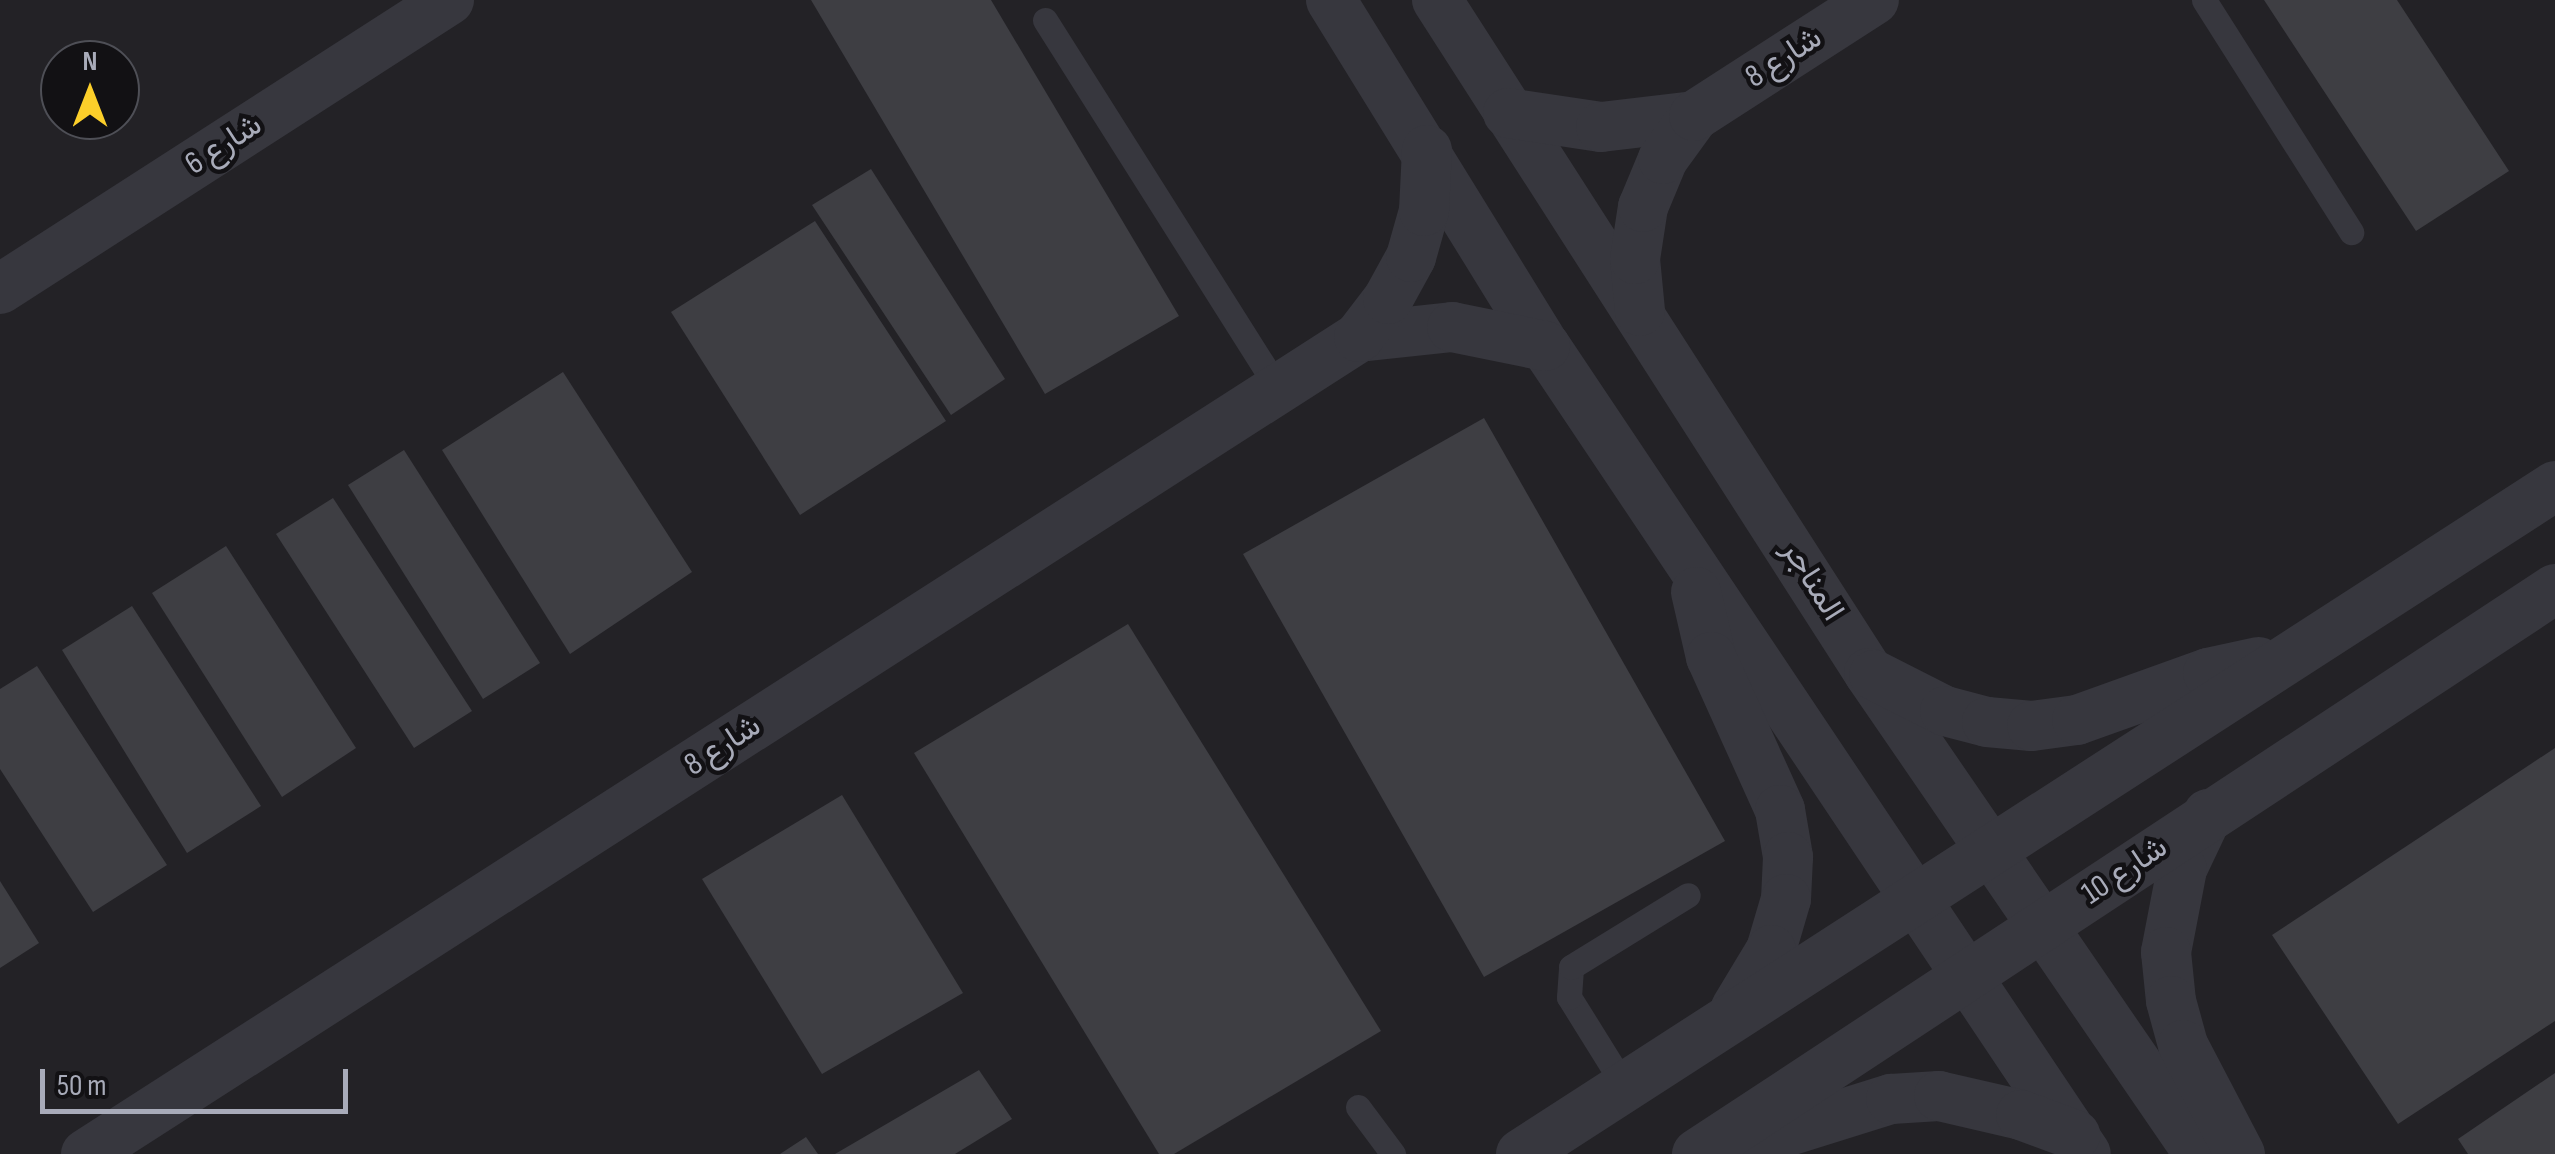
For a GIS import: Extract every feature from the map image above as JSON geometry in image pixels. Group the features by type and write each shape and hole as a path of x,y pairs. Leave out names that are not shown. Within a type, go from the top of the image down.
{"street":[{"name":"شارع 6","path":"0,289 449,0"},
{"path":"1331,0 1545,346 2081,1145"},
{"name":"المناجر","path":"1437,0 1869,673 2198,1154"},
{"name":"شارع 8","path":"1640,311 1636,259 1644,207 1663,159 1694,116 1874,0"},
{"name":"شارع 8","path":"1508,113 1601,127 1694,116"},
{"name":"شارع 8","path":"86,1154 1359,337 1388,300 1411,257 1424,211 1427,150"},
{"name":"شارع 8","path":"1359,337 1452,326 1545,346"},
{"path":"1521,1154 2555,486"},
{"path":"1690,563 1711,657 1780,810 1788,857 1786,899 1771,950 1729,1020"},
{"name":"شارع 10","path":"1696,1154 2555,589"},
{"path":"1869,673 1945,711 1987,722 2032,726 2078,720 2208,673 2298,653"},
{"path":"2208,814 2182,870 2166,952 2171,1001 2183,1044 2240,1154"},
{"path":"1719,1154 1844,1111 1891,1099 1939,1096 2020,1115 2081,1145"}],"lane":[{"path":"2204,0 2352,232"},
{"path":"1045,20 1278,389"},
{"path":"1625,1086 1569,997 1571,967 1688,895"},
{"path":"1358,1107 1393,1154"}],"shaded area":[{"path":"0,0 2555,0 2555,1154 0,1154"}],"building":[{"path":"811,0 991,0 1179,316 1045,394"},
{"path":"2264,0 2397,0 2509,171 2416,231"},
{"path":"871,169 1005,379 951,415 812,205"},
{"path":"815,221 946,421 800,515 671,312"},
{"path":"563,372 692,572 570,654 442,450"},
{"path":"1484,418 1725,841 1484,977 1243,554"},
{"path":"404,450 540,663 483,699 348,485"},
{"path":"333,498 472,711 414,748 276,534"},
{"path":"226,546 356,748 282,797 152,593"},
{"path":"132,606 261,806 187,853 62,650"},
{"path":"1128,624 1381,1031 1174,1154 1159,1154 914,753"},
{"path":"37,666 167,865 93,912 0,769 0,689"},
{"path":"2555,748 2555,1021 2398,1124 2272,935"},
{"path":"842,795 963,993 822,1074 702,879"},
{"path":"0,881 39,943 0,968"},
{"path":"979,1070 1012,1119 955,1154 835,1154"},
{"path":"2555,1073 2555,1154 2468,1154 2458,1139"},
{"path":"806,1137 818,1154 780,1154"}]}
